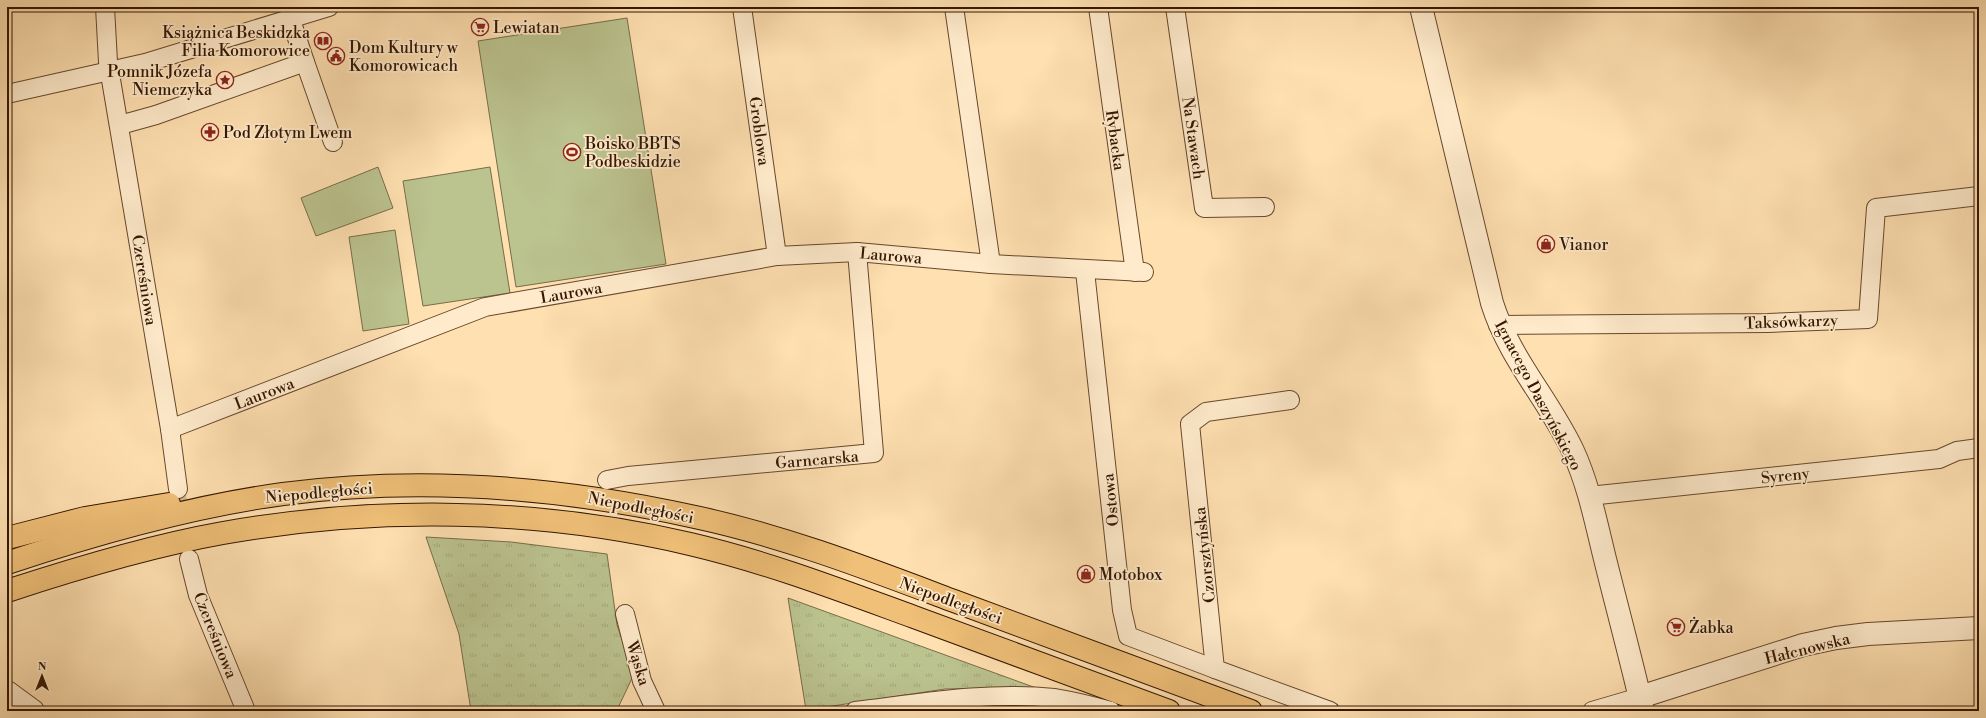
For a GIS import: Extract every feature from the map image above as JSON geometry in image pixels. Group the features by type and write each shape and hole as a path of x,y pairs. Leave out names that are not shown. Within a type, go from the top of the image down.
{"highway":[{"name":"Niepodległości","path":"7,563 168,517 254,499 352,487 421,485 490,486 562,493 627,503 698,517 827,554 1251,711"},
{"path":"7,538 85,518 148,507 202,501 254,499"},
{"name":"Niepodległości","path":"7,591 168,545 222,533 288,523 348,517 420,514 484,515 556,521 621,530 690,544 752,560 819,582 1169,711"}],"street":[{"name":"Czereśniowa","path":"105,7 106,46 170,429 178,490"},
{"path":"7,94 145,63 291,20 329,7"},
{"name":"Groblowa","path":"742,7 777,256"},
{"path":"954,7 991,264"},
{"name":"Rybacka","path":"1098,7 1140,272"},
{"name":"Na Stawach","path":"1175,7 1204,208 1265,207"},
{"name":"Ignacego Daszyńskiego","path":"1421,7 1498,325 1510,348 1565,437 1578,464 1589,496 1642,704"},
{"path":"291,20 333,142"},
{"path":"120,125 156,115 305,62"},
{"name":"Taksówkarzy","path":"1498,325 1768,322 1868,319 1876,208 1979,196"},
{"name":"Laurowa","path":"170,429 486,307 777,256 857,252 1085,271 1140,272"},
{"name":"Garncarska","path":"606,480 628,476 874,453 857,252"},
{"name":"Ostowa","path":"1085,271 1122,610 1128,636 1215,669"},
{"name":"Czorsztyńska","path":"1215,669 1190,424 1206,412 1290,400"},
{"name":"Syreny","path":"1589,496 1939,459 1957,451 1979,448"},
{"name":"Czereśniowa","path":"189,559 198,595 246,711"},
{"name":"Wąska","path":"625,614 642,680 656,711"},
{"name":"Hałcnowska","path":"1642,704 1803,645 1836,638 1875,633 1979,628"},
{"path":"1215,669 1330,711"},
{"path":"7,692 33,711"},
{"path":"855,711 971,704 1025,696 1055,698 1111,711"},
{"path":"1592,711 1642,704"}],"green space":[{"name":"Boisko BBTS Podbeskidzie","path":"627,18 666,264 516,287 478,41"},
{"path":"378,167 393,208 316,236 301,198"},
{"path":"490,167 510,293 423,306 403,181"},
{"path":"395,230 409,324 363,331 349,237"},
{"path":"426,537 511,542 607,554 617,625 634,674 617,710 471,711 459,634"},
{"path":"788,598 1039,689 945,689 806,710"},
{"path":"963,706 963,711 926,711"},
{"path":"98,708 102,711 64,711 68,709"}],"tunnel":[{"path":"178,489 187,549"}],"place":[{"name":"Lewiatan","path":"480,27"},
{"name":"Książnica Beskidzka Filia Komorowice","path":"323,41"},
{"name":"Dom Kultury w Komorowicach","path":"336,56"},
{"name":"Pomnik Józefa Niemczyka","path":"225,80"},
{"name":"Pod Złotym Lwem","path":"210,132"},
{"name":"Boisko BBTS Podbeskidzie","path":"572,152"},
{"name":"Vianor","path":"1546,244"},
{"name":"Motobox","path":"1086,574"},
{"name":"Żabka","path":"1676,627"}]}
